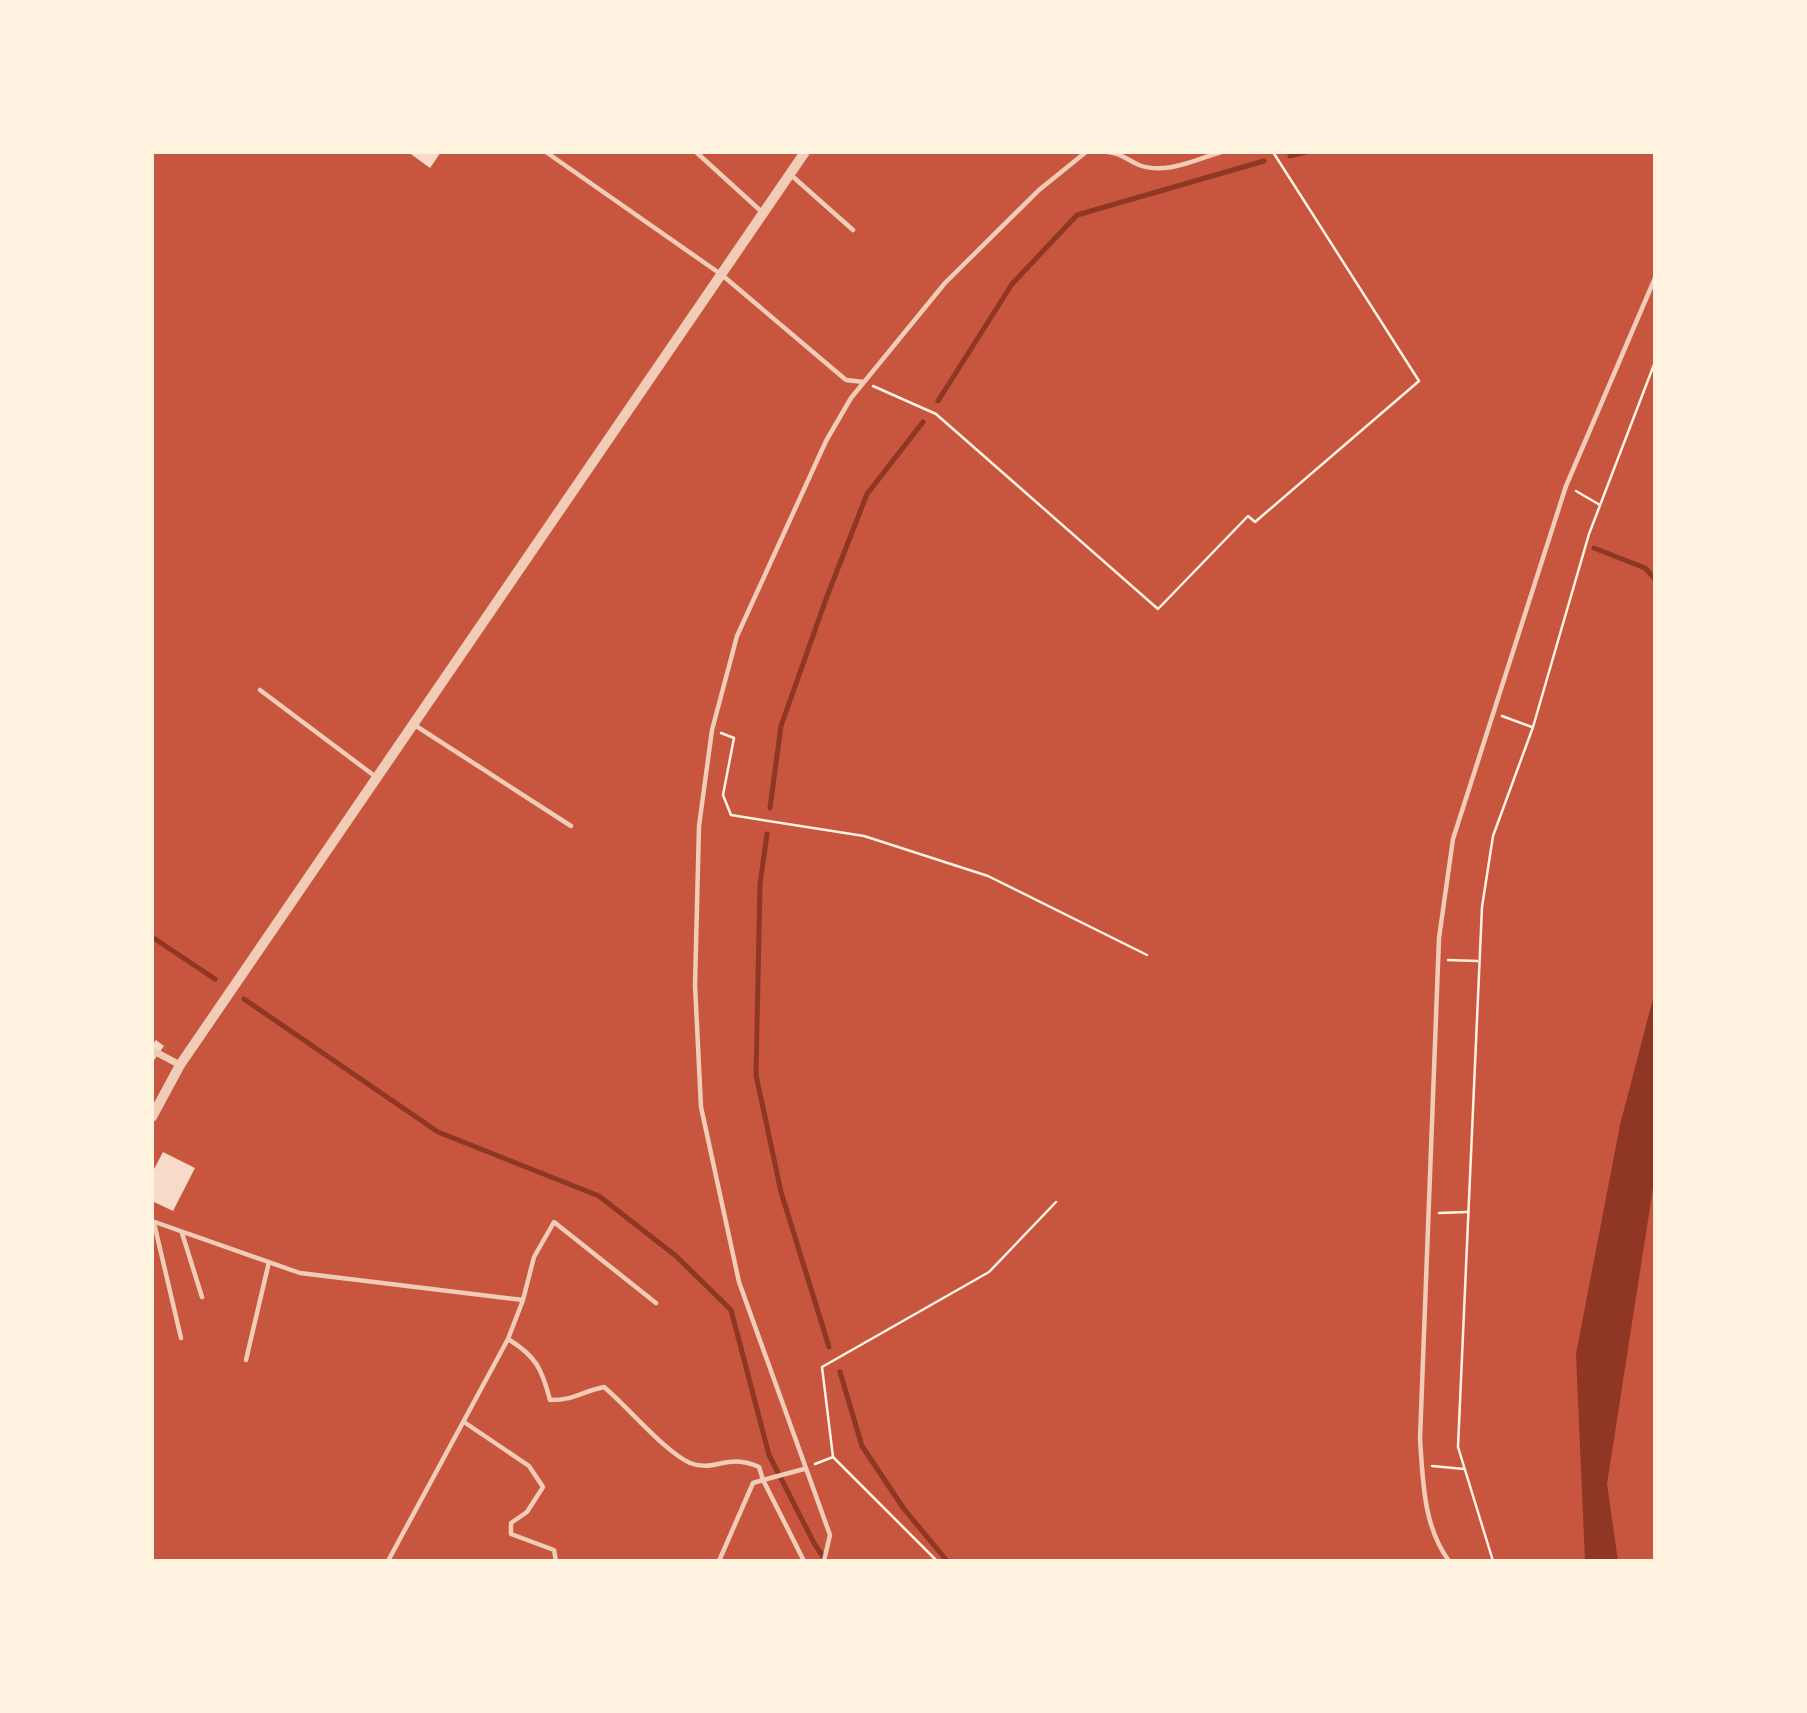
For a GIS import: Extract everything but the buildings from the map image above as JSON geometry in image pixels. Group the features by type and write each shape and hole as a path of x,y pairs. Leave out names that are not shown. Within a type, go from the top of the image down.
{"street":[{"path":"152,1117 180,1065 234,985 805,152"},
{"path":"152,1050 180,1065"}],"lane":[{"path":"546,152 722,275 846,380 864,382"},
{"path":"696,152 764,214"},
{"path":"824,1561 830,1535 804,1469 739,1282 701,1107 695,985 699,825 712,730 737,636 826,441 864,382 945,283 1039,190 1086,152"},
{"path":"1108,152 1118,153 1140,165 1165,169 1221,152"},
{"path":"790,174 853,230"},
{"path":"1449,1561 1442,1550 1425,1502 1420,1438 1438,960 1453,839 1566,486 1655,278"},
{"path":"260,690 376,777"},
{"path":"413,723 571,826"},
{"path":"153,1221 300,1273 523,1300"},
{"path":"153,1221 181,1338"},
{"path":"388,1561 508,1339 523,1300 534,1256 554,1222 656,1303"},
{"path":"182,1232 202,1297"},
{"path":"246,1360 269,1262"},
{"path":"508,1339 533,1356 545,1380 550,1400 573,1400 587,1391 604,1387 632,1415 690,1463 712,1466 734,1459 759,1467 762,1480 804,1561"},
{"path":"464,1422 529,1465 543,1486 527,1512 511,1523 511,1534 554,1550 556,1561"},
{"path":"719,1561 753,1483 804,1469"}],"path":[{"path":"864,382 936,414 1158,609 1248,516 1255,523 1419,381 1273,152"},
{"path":"1493,1561 1458,1447 1477,961 1493,836 1532,727 1600,505 1655,362"},
{"path":"1566,486 1600,505"},
{"path":"1492,712 1532,727"},
{"path":"712,730 734,738 723,795 731,815 864,836 988,876 1147,955"},
{"path":"1438,960 1477,961"},
{"path":"937,1561 833,1457 822,1367 989,1272 1056,1202"},
{"path":"1428,1213 1467,1212"},
{"path":"804,1469 833,1457"},
{"path":"1422,1465 1465,1469"}],"shaded area":[{"path":"1655,991 1655,1175 1607,1484 1618,1561 1585,1561 1576,1354 1620,1125"}],"waterway":[{"path":"1290,156 1306,152"},
{"path":"938,401 1012,284 1077,215 1264,161"},
{"path":"770,808 781,726 867,494 923,422"},
{"path":"1594,548 1645,568 1655,579"},
{"path":"767,834 760,884 756,1075 781,1192 829,1347"},
{"path":"152,937 215,979"},
{"path":"244,999 438,1132 599,1196 676,1256 731,1310 769,1455 826,1561"},
{"path":"840,1372 862,1446 904,1509 947,1561"}]}
